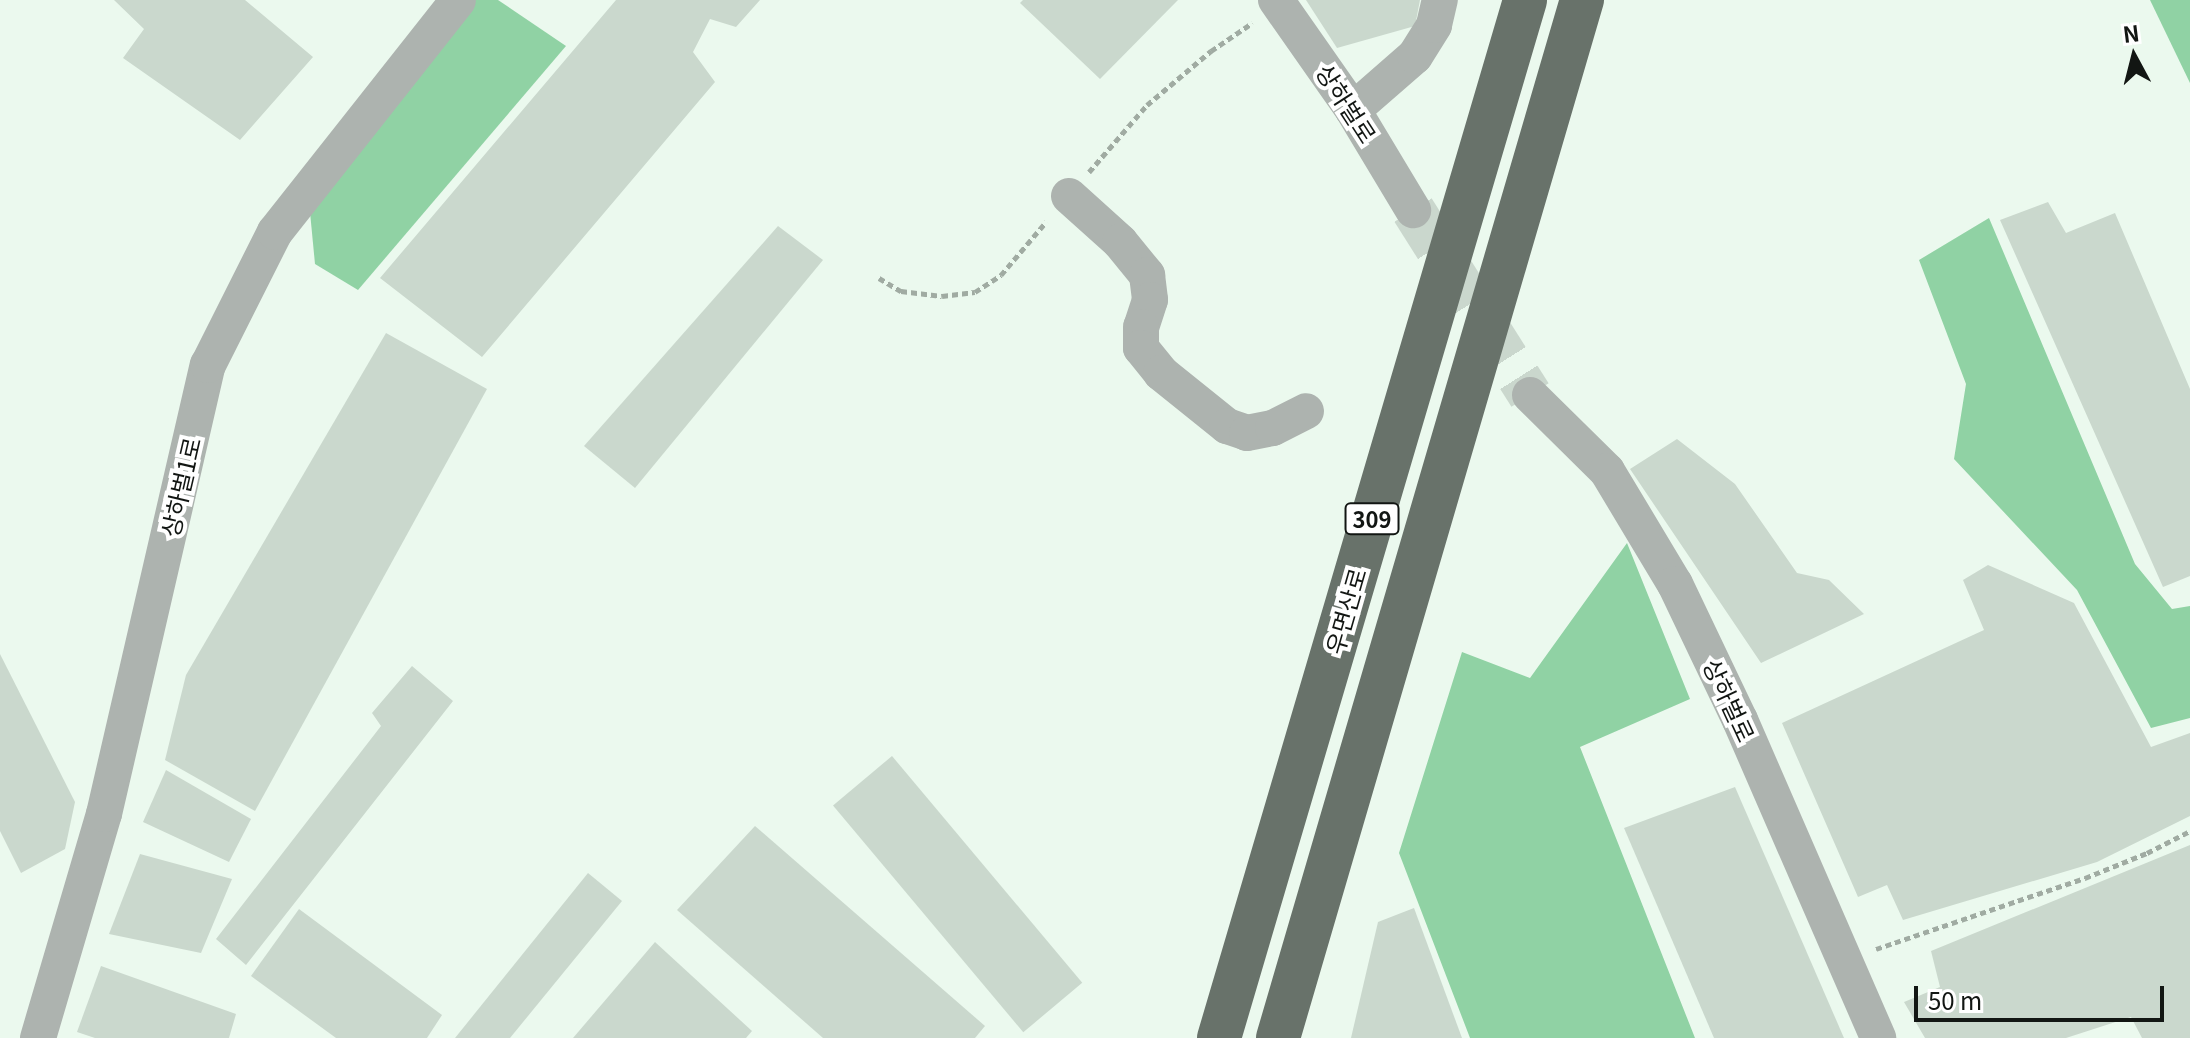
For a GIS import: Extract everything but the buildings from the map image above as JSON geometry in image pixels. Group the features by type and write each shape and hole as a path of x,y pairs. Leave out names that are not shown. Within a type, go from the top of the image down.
{"highway":[{"name":"우면산로","path":"1219,1038 1525,0"},
{"name":"309","path":"1278,1038 1582,0"},
{"path":"1499,283 1613,0"}],"street":[{"name":"상하벌1로","path":"38,1038 104,814 208,365 275,232 458,0"},
{"name":"상하벌로","path":"1276,0 1353,110 1413,210"},
{"path":"1353,110 1415,56 1434,25 1440,0"},
{"path":"1069,196 1120,242 1147,275 1150,300 1141,327 1141,348 1161,373 1227,426 1247,433 1273,428 1306,411"},
{"name":"상하벌로","path":"1530,395 1607,471 1675,584 1740,720 1878,1038"}],"path":[{"path":"1845,960 2085,878 2147,853 2190,831"}],"green space":[{"path":"474,0 498,0 566,46 358,290 315,264 310,212"},
{"path":"2150,0 2190,0 2190,83"},
{"path":"1989,218 2135,564 2172,609 2190,606 2190,718 2151,728 2077,590 1954,459 1966,384 1919,260"},
{"path":"1627,543 1690,699 1580,747 1695,1038 1470,1038 1399,853 1462,652 1530,678"}],"tunnel":[{"path":"1413,210 1530,395"}]}
